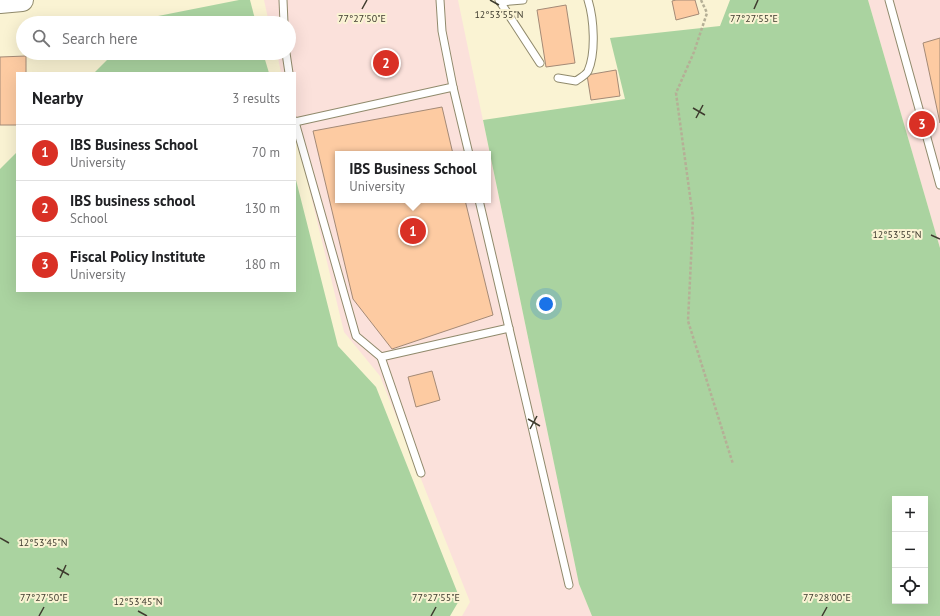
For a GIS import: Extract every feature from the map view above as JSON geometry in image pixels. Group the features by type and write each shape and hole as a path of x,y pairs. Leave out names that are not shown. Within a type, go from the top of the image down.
{"highway":[{"path":"0,2 22,0"}],"lane":[{"path":"283,0 284,16"},
{"path":"440,0 442,31 453,87 468,151"},
{"path":"500,1 523,0"},
{"path":"558,78 576,81 587,73 592,56 593,33 588,0"},
{"path":"889,0 940,185"},
{"path":"500,1 540,63"},
{"path":"287,60 289,72"},
{"path":"296,121 453,87"},
{"path":"296,125 356,336 381,357 422,473"},
{"path":"480,203 569,584"},
{"path":"381,357 509,328"}],"path":[{"path":"701,0 707,13 694,52 676,93 693,218 688,321 733,464"}],"shaded area":[{"path":"264,0 458,0 489,151 335,151 335,203 491,203 491,159 579,584 592,616 462,616 470,602 380,376 344,332 296,134 296,72 281,72 278,60 296,60 296,16 267,16"},
{"path":"868,0 940,0 940,248"}],"green space":[{"path":"239,0 250,0 254,16 158,16"},
{"path":"730,0 868,0 940,248 940,616 592,616 579,584 491,159 491,151 489,151 483,120 625,99 610,38 720,26"},
{"path":"107,60 265,60 269,72 95,72"},
{"path":"16,153 16,292 296,292 296,180 338,346 376,387 460,599 450,616 0,616 0,169"}],"building":[{"path":"695,0 699,14 676,20 672,1"},
{"path":"566,5 575,63 546,67 537,10"},
{"path":"940,38 940,123 923,43"},
{"path":"16,56 16,60 26,60 26,72 16,72 16,125 0,125 0,57"},
{"path":"616,70 620,96 591,100 587,75"},
{"path":"442,107 452,151 335,151 335,203 466,203 493,315 392,349 353,299 313,131"},
{"path":"432,371 440,400 416,407 408,377"}],"place":[{"name":"IBS business school","path":"386,63"},
{"name":"Fiscal Policy Institute","path":"922,124"},
{"name":"IBS Business School","path":"413,231"}]}
